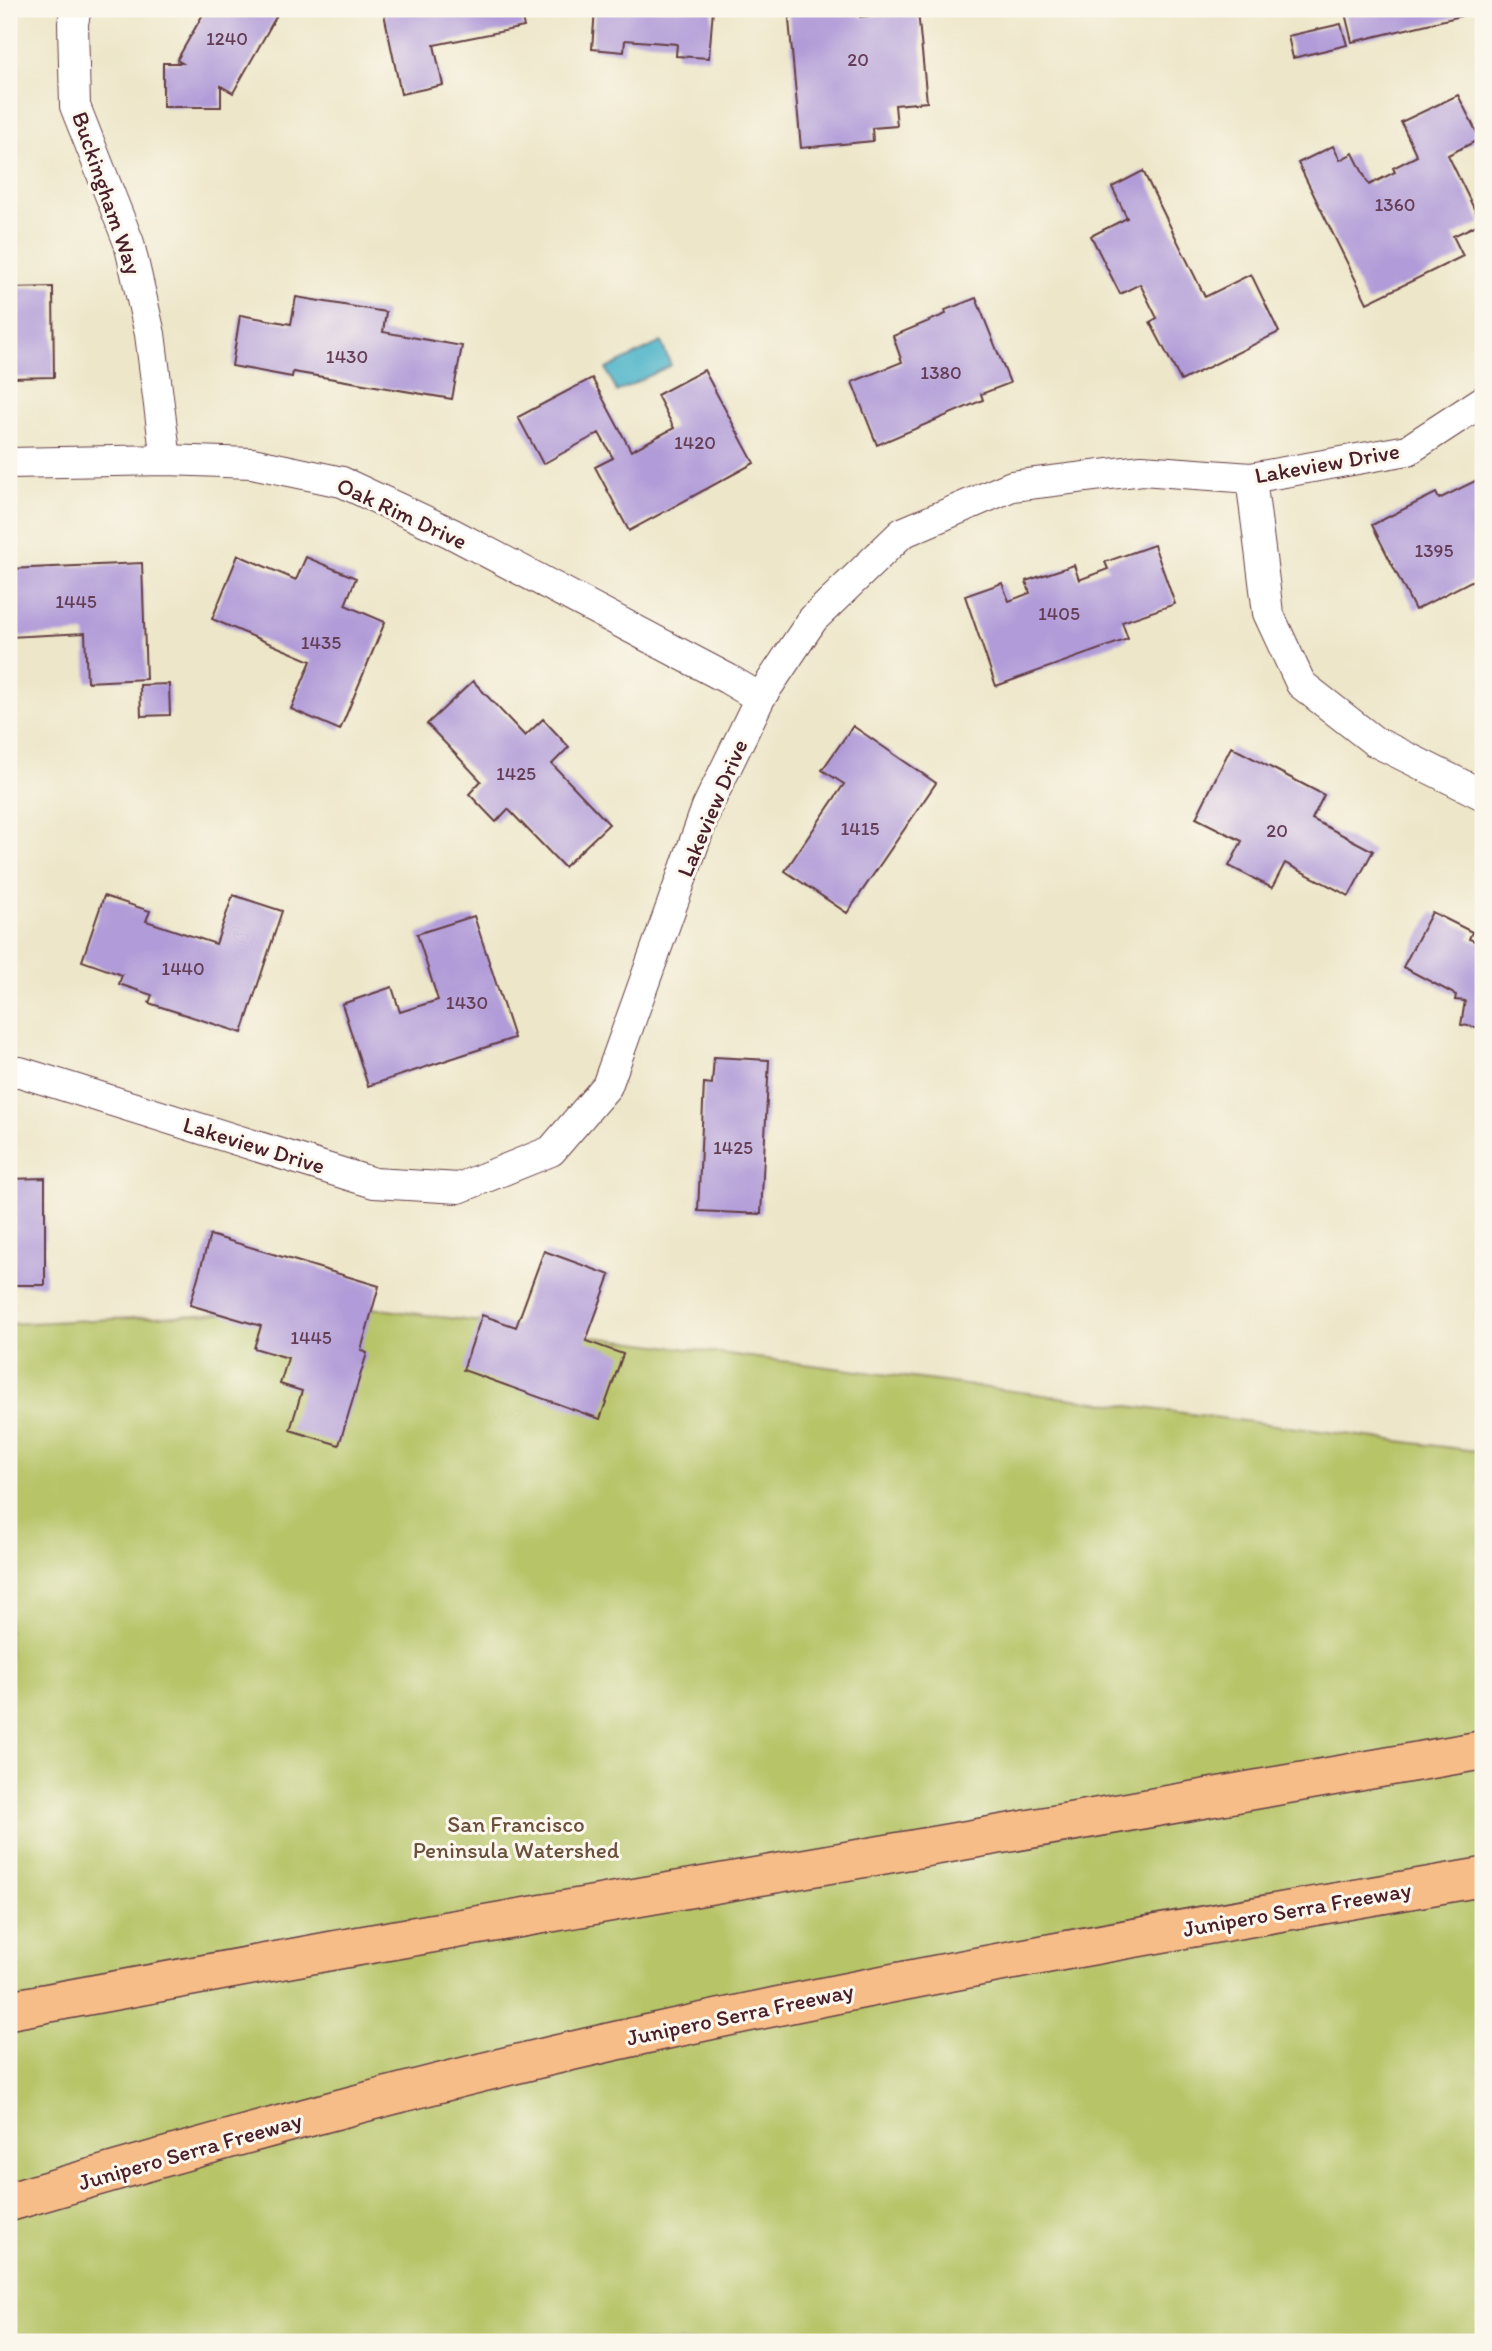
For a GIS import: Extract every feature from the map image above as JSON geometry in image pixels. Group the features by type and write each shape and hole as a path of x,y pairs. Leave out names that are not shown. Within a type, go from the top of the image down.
{"highway":[{"path":"9,2010 274,1961 1483,1750"},
{"name":"Junipero Serra Freeway","path":"9,2203 308,2117 654,2032 976,1966 1483,1877"}],"street":[{"name":"Buckingham Way","path":"76,9 73,23 75,106 129,243 150,334 166,460"},
{"name":"Lakeview Drive","path":"9,1072 20,1072 374,1183 459,1188 551,1150 607,1086 707,807 760,698 813,619 902,533 1012,486 1142,470 1251,478 1408,450 1483,401"},
{"name":"Oak Rim Drive","path":"9,463 166,460 252,463 342,482 451,534 728,678 760,698"},
{"path":"1251,478 1268,613 1301,684 1374,741 1483,796"}],"green space":[{"name":"San Francisco Peninsula Watershed","path":"364,1307 1483,1452 1483,2342 9,2342 9,1324"}],"water":[{"path":"661,342 671,365 617,392 606,369"}],"building":[{"path":"206,9 266,9 277,15 233,93 221,86 221,107 163,107 163,63 182,63 177,60"},
{"path":"383,9 520,9 524,27 434,45 443,85 401,94"},
{"path":"595,9 713,9 709,58 676,56 677,44 625,40 624,52 592,49"},
{"path":"788,9 860,9 860,17 918,11 927,102 895,105 897,126 872,128 873,141 801,148"},
{"path":"1344,9 1459,9 1461,16 1352,42"},
{"path":"1341,24 1347,45 1293,58 1288,36"},
{"path":"1458,95 1480,139 1448,155 1481,223 1453,236 1463,256 1367,303 1298,163 1333,146 1340,160 1353,153 1369,185 1395,172 1393,168 1417,156 1401,122"},
{"path":"1143,171 1205,297 1251,274 1279,332 1181,381 1150,322 1157,318 1140,284 1120,294 1091,236 1127,218 1112,187"},
{"path":"53,287 54,377 9,378 9,288"},
{"path":"296,297 386,312 383,332 462,346 452,399 293,372 292,377 232,366 240,315 291,324"},
{"path":"976,298 1010,383 981,394 983,400 877,445 852,382 902,362 893,336"},
{"path":"704,370 754,463 629,531 595,467 613,458 599,433 543,464 518,417 592,378 631,451 674,428 657,395"},
{"path":"1483,477 1483,575 1415,610 1372,525 1436,493 1439,499"},
{"path":"1154,545 1175,604 1122,622 1128,639 996,686 965,596 1002,583 1009,601 1030,593 1026,581 1074,565 1079,580 1108,569 1105,562"},
{"path":"238,555 296,580 306,557 356,578 345,605 385,622 340,730 291,709 311,661 212,619"},
{"path":"142,563 146,679 87,682 85,633 9,637 9,569"},
{"path":"473,681 525,736 543,719 569,747 552,764 609,824 564,867 508,809 496,822 469,794 481,781 427,724"},
{"path":"169,684 170,715 141,716 140,685"},
{"path":"853,726 936,783 847,913 785,871 844,784 822,770"},
{"path":"1231,747 1324,795 1312,819 1373,851 1349,896 1285,863 1272,888 1229,866 1242,841 1196,818"},
{"path":"233,895 282,911 242,1033 149,1003 152,995 119,984 122,975 82,961 104,896 150,911 146,921 216,944"},
{"path":"1432,912 1472,932 1469,939 1480,943 1480,940 1483,940 1483,1028 1461,1025 1465,1001 1455,1000 1456,995 1403,967"},
{"path":"474,916 514,1038 368,1086 342,1004 392,987 400,1012 438,1000 417,934"},
{"path":"714,1057 769,1060 761,1214 698,1211 704,1083 712,1084"},
{"path":"45,1178 45,1285 9,1285 9,1179"},
{"path":"210,1235 379,1286 361,1350 367,1353 339,1445 290,1430 302,1391 280,1384 288,1358 254,1348 261,1326 190,1305"},
{"path":"544,1251 610,1275 586,1341 623,1354 600,1419 463,1370 482,1315 516,1327"}]}
